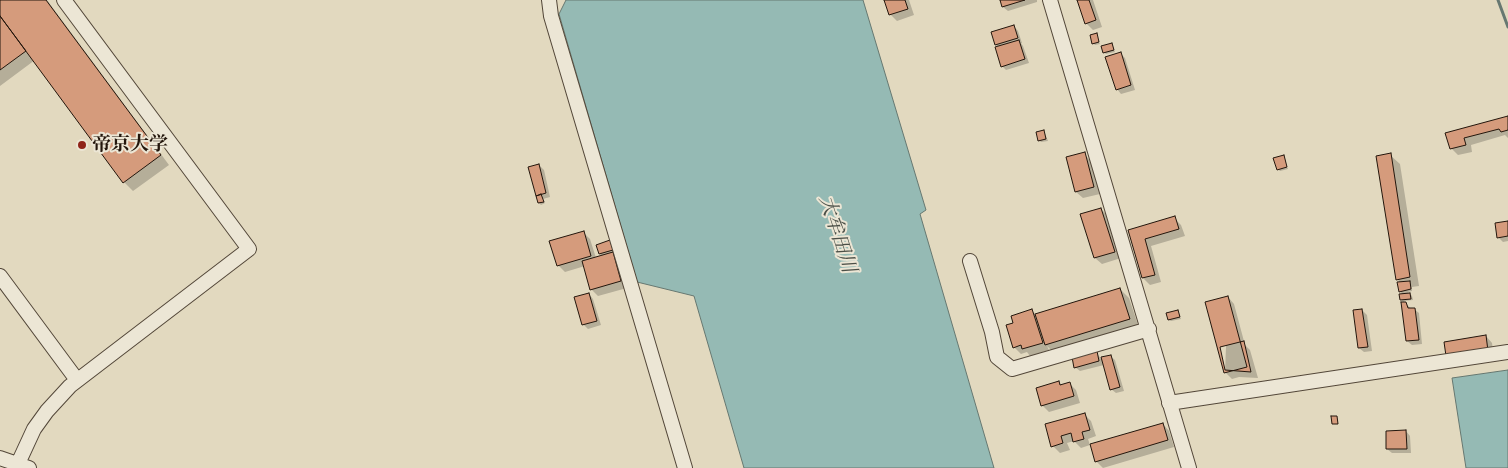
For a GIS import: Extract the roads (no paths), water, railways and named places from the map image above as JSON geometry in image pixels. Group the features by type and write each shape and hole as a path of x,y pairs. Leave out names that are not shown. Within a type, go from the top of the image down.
{"street":[{"path":"0,458 21,466 38,423 70,386 249,249 64,0"},
{"path":"549,0 552,16 685,468"},
{"path":"552,16 560,0"},
{"path":"1050,0 1189,468"},
{"path":"970,260 998,357 1012,369 1149,329"},
{"path":"0,276 77,380"},
{"path":"1169,403 1508,352"}],"water":[{"name":"大牟田川","path":"566,0 863,0 926,210 920,214 994,468 744,468 694,296 637,282 559,14"},
{"path":"1508,370 1508,468 1466,468 1452,378"}],"waterway":[{"path":"1498,0 1508,27"}],"place":[{"name":"帝京大学","path":"82,145"}]}
